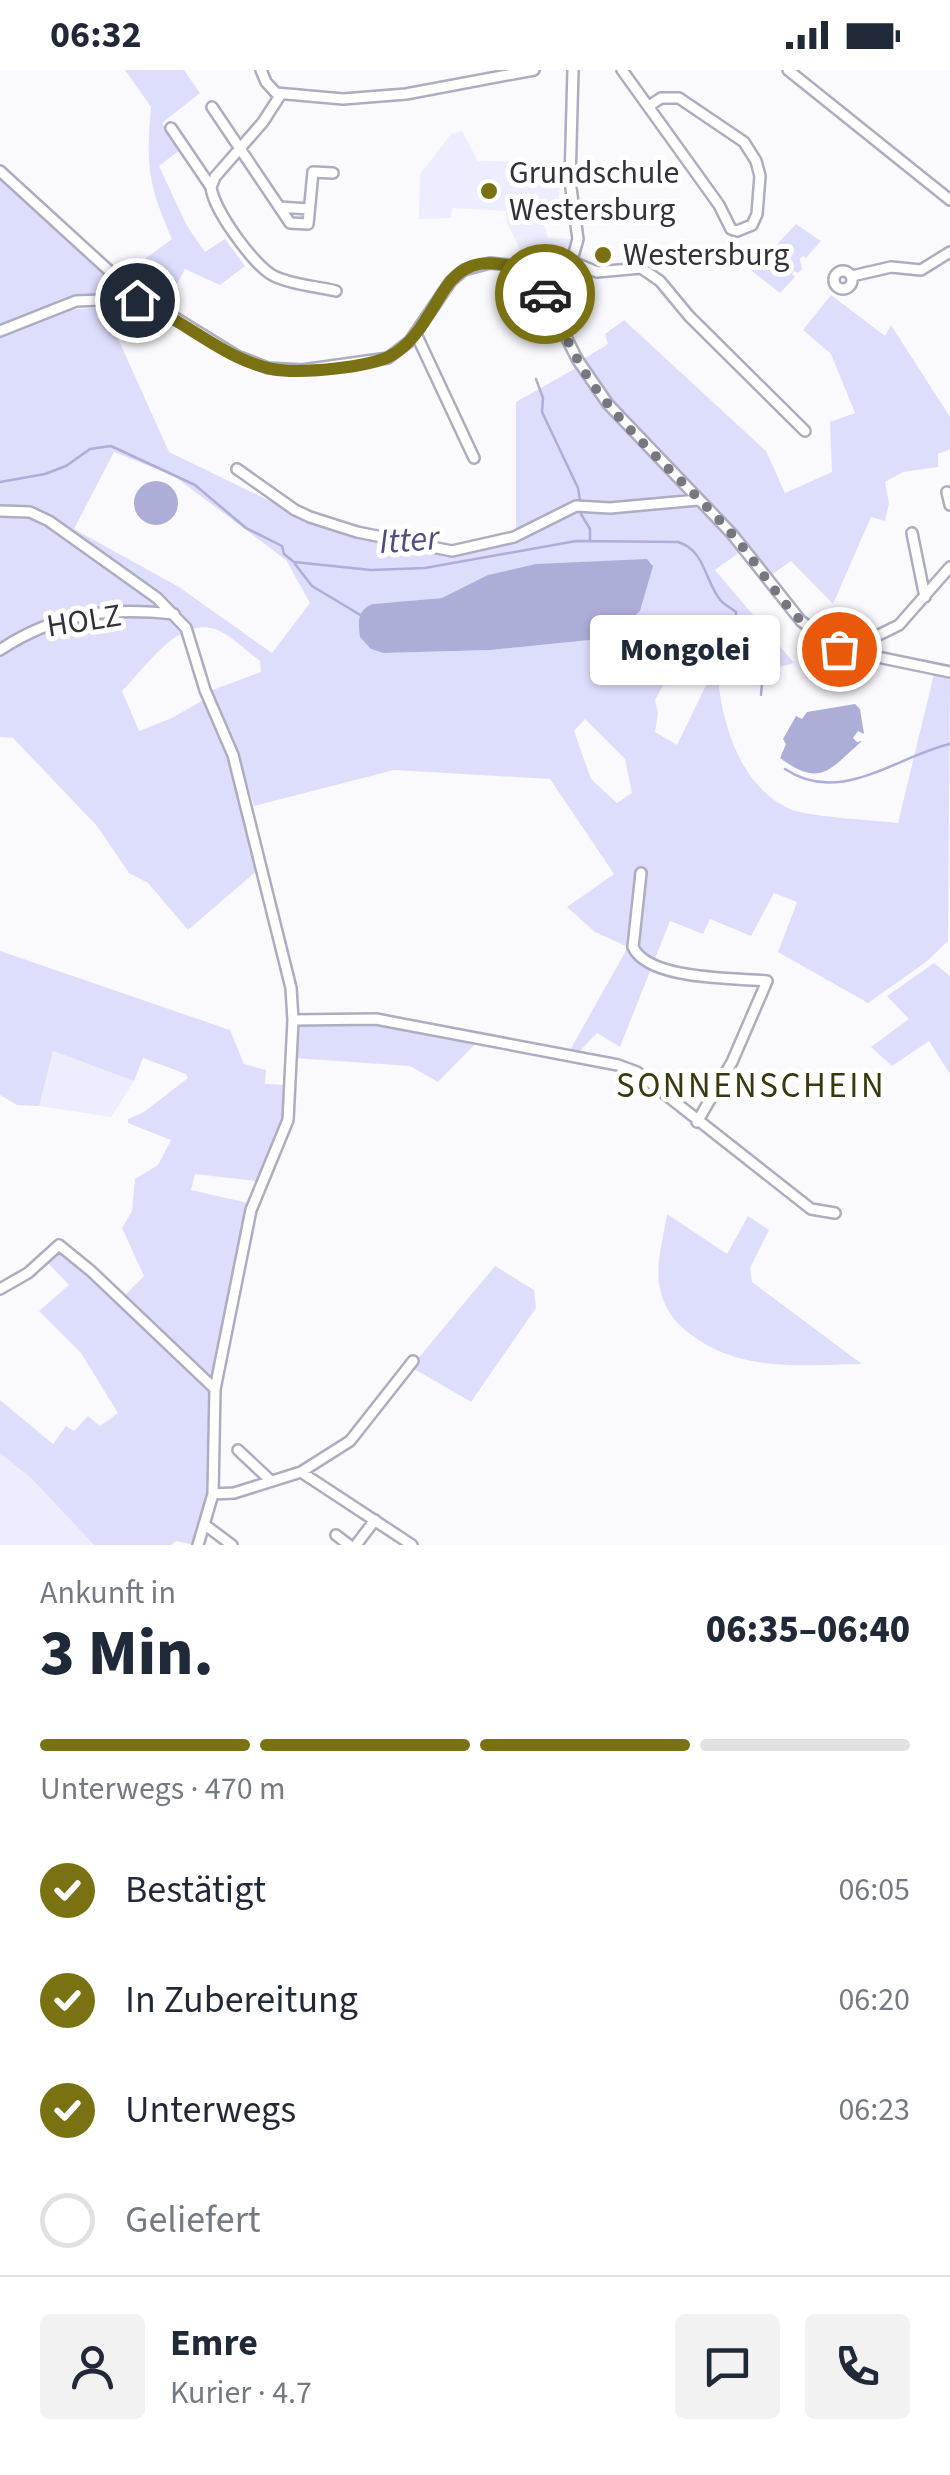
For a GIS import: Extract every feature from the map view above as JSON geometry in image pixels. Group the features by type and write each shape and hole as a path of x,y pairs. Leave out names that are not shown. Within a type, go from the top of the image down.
{"street":[{"path":"261,70 270,87 281,94 375,98 534,70"},
{"path":"0,331 76,301 137,300 237,356 276,370 380,361 403,348 416,334 450,281 464,270 490,263 532,270 554,268 574,253 578,240 570,182 574,70"},
{"path":"622,70 719,205 731,229 742,230 756,220 760,176 744,142 679,98 661,98 649,106"},
{"path":"788,70 950,200"},
{"path":"211,187 281,94"},
{"path":"212,108 290,223 308,224 313,172 333,172"},
{"path":"171,128 211,187 215,206 266,270 284,279 336,291"},
{"path":"0,171 137,300"},
{"path":"279,207 309,209"},
{"path":"568,260 596,272 641,268 660,281 689,316 806,431"},
{"path":"852,276 891,267 921,270 946,260"},
{"path":"532,270 590,381 732,534 801,621 823,640 845,651 950,672"},
{"path":"416,334 474,458"},
{"path":"238,469 295,510 310,516 391,541 452,551 514,537 576,506 610,508 698,500"},
{"path":"948,492 950,504"},
{"path":"0,510 30,512 49,522 128,576 186,628 205,690 233,755 291,988 288,1120 251,1210 216,1390 213,1494 198,1545"},
{"path":"912,533 925,597"},
{"path":"845,651 900,625 950,568"},
{"name":"HOLZ","path":"0,650 34,629 60,619 104,612 174,614"},
{"path":"641,873 632,947 637,956 654,967 684,974 767,981 732,1062 697,1122"},
{"path":"293,1020 376,1018 618,1065 637,1072 811,1208 836,1214"},
{"path":"0,1289 28,1273 59,1245 117,1294 216,1390"},
{"path":"213,1494 234,1493 301,1472 350,1441 413,1361"},
{"path":"238,1450 270,1480"},
{"path":"301,1472 412,1545"},
{"path":"336,1535 352,1545 375,1520"},
{"path":"205,1525 232,1545"}],"shaded area":[{"path":"125,70 184,70 200,93 162,123 180,150 159,166 187,226 205,252 225,239 245,266 220,285 185,269 174,290 148,275 140,289 123,275 172,239 151,175 151,107"},
{"name":"Grundschule Westersburg","path":"462,131 478,161 560,162 559,210 540,211 548,238 571,239 563,255 549,262 526,262 507,222 506,211 452,208 451,218 419,219 420,174 451,134"},
{"path":"0,176 118,285 116,292 71,298 0,325"},
{"path":"796,224 821,241 806,258 800,259 802,269 794,271 795,277 780,293 752,271"},
{"path":"831,295 885,336 891,325 950,417 950,449 938,454 938,467 903,472 885,482 889,503 885,521 871,517 833,604 791,561 771,575 605,394 582,360 608,344 605,334 624,320 766,451 785,493 832,472 830,422 855,413 831,354 803,330"},
{"path":"131,305 116,334 169,452 299,515 429,552 453,554 516,541 516,402 576,368 618,423 740,552 715,570 794,663 718,679 724,716 738,754 747,771 773,799 790,809 811,814 898,823 934,674 950,677 948,941 926,962 868,1003 778,952 797,902 774,893 751,936 710,919 703,934 670,921 620,1047 597,1033 577,1054 569,1052 628,947 595,932 567,907 614,874 550,779 394,770 254,806 234,740 210,691 261,672 260,661 221,631 201,627 188,630 164,646 122,691 139,731 205,699 232,767 259,869 188,930 148,883 129,873 97,826 13,738 0,737 0,517 11,517 13,508 0,507 0,338 67,310","holes":["114,452 174,476 286,560 310,603 272,653 179,587 74,529","652,562 640,611 623,627 600,639 491,650 383,653 371,649 373,604 442,598","676,662 709,679 677,745 655,732 655,700","585,719 625,759 632,793 617,803 591,779 574,731"]},
{"path":"156,481 172,487 178,503 172,519 156,525 140,519 134,503 140,487"},
{"path":"647,559 653,566 640,611 623,627 600,639 491,650 383,653 371,649 360,637 361,613 373,604 442,598 488,575 536,564"},
{"path":"855,704 860,709 864,734 858,731 853,738 862,741 832,767 824,772 805,772 780,758 786,744 783,739 796,716 802,719 807,712"},
{"path":"0,951 230,1030 244,1064 266,1070 265,1084 286,1085 282,1129 257,1181 195,1174 191,1190 248,1203 211,1380 124,1296 144,1276 122,1228 132,1211 135,1179 158,1165 171,1140 128,1123 128,1119 144,1112 188,1078 143,1058 134,1081 53,1051 39,1106 17,1105 0,1095"},
{"path":"934,963 950,976 950,1074 929,1041 892,1066 871,1047 909,1019 887,996"},
{"path":"303,1022 381,1022 433,1037 476,1043 438,1082 410,1066 294,1058 295,1026"},
{"path":"53,1051 134,1081 111,1117 39,1106"},
{"path":"667,1214 727,1254 748,1216 769,1230 750,1268 752,1282 862,1364 751,1361 710,1347 690,1334 669,1312 660,1291 658,1275"},
{"path":"57,1251 63,1252 154,1333 209,1391 207,1507 194,1545 176,1541 171,1545 94,1545 31,1478 0,1453 0,1400 53,1444 66,1426 74,1431 88,1416 100,1426 118,1413 81,1353 39,1311 69,1285 47,1262"},
{"path":"495,1266 534,1290 536,1308 471,1402 411,1367"},
{"path":"0,1453 31,1478 94,1545 0,1545"}],"waterway":[{"path":"536,379 543,398 542,412 580,500"},
{"name":"Itter","path":"0,482 45,474 66,466 90,449 111,446 195,485 246,528 282,546 284,554 294,562 371,570 425,568 576,541 678,542 694,552 716,595 736,612 736,635 746,651 753,652 761,663 761,695"},
{"path":"581,514 590,529 590,540"},
{"path":"295,564 312,586 362,616"},
{"name":"Itter","path":"785,769 826,783 847,781 950,744"}],"way so far":[{"path":"545,294 577,359 608,404 732,534 782,602 809,630 839,649"}],"place":[{"name":"Grundschule Westersburg","path":"489,191"},
{"name":"Westersburg","path":"603,255"},
{"name":"Mongolei","path":"839,649"}],"district":[{"name":"SONNENSCHEIN","path":"751,1086"}],"route":[{"path":"137,300 255,364 276,370 302,370 388,358 410,342 450,281 471,266 490,263 532,270 545,294"}]}
